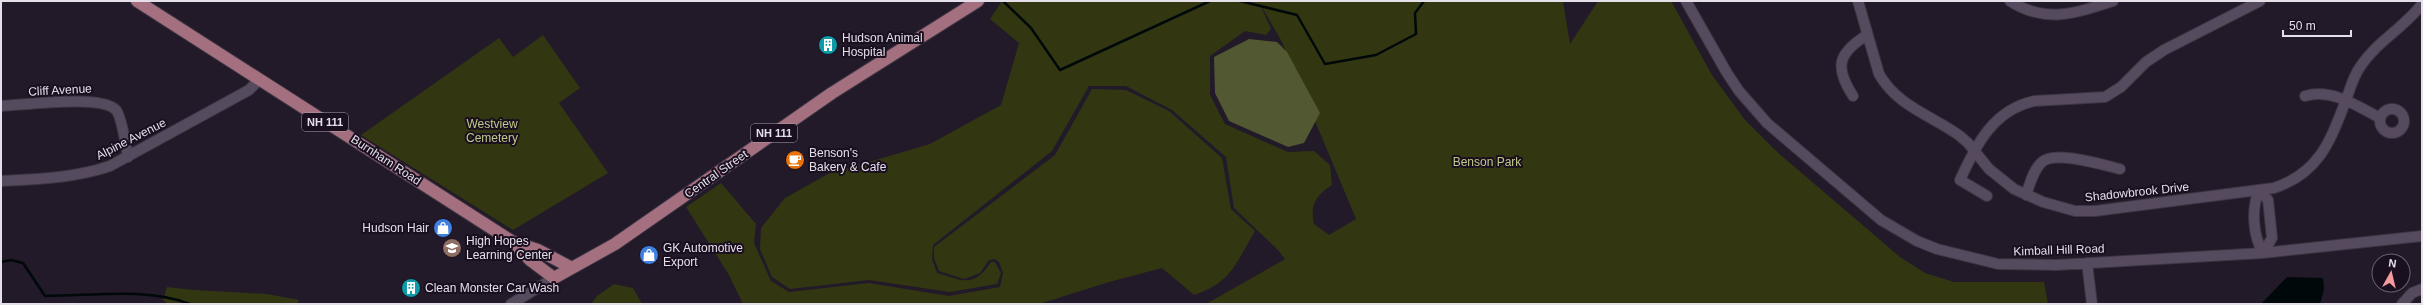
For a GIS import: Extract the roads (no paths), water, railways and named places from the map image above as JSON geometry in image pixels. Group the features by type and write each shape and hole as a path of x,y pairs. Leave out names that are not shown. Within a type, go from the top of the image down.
{"main road":[{"name":"Burnham Road","path":"138,1 513,242 530,260 554,278"},
{"name":"Central Street","path":"554,278 615,244 832,93 978,1"},
{"name":"Burnham Road","path":"513,242 538,250 572,268"}],"street":[{"name":"Kimball Hill Road","path":"1686,1 1727,73 1752,108 1793,147 1881,220 1937,250 1978,261 2014,265 2087,263 2263,253 2422,236"},
{"name":"Shadowbrook Drive","path":"1858,1 1879,74 1892,92 1912,109 1951,129 1974,150 1997,176 2026,195 2058,207 2086,211 2259,190 2286,184 2308,170 2327,146 2359,68 2372,51 2413,16 2422,4"},
{"path":"2010,1 2032,12 2054,16 2075,13 2113,1"},
{"path":"1987,196 1960,180 1974,150 1993,123 2017,107 2034,101 2105,97 2121,87 2146,62 2164,50 2260,1"},
{"path":"1853,96 1843,78 1843,56 1851,45 1867,36"},
{"name":"Alpine Avenue","path":"1,181 90,173 128,157 249,90 259,80"},
{"path":"2306,96 2318,92 2346,100 2380,118"},
{"name":"Cliff Avenue","path":"1,106 86,101 108,104 117,111 128,157"},
{"path":"2026,195 2035,172 2047,158 2058,156 2120,169"},
{"path":"2259,190 2268,200 2272,238 2263,253 2256,241 2254,201 2259,190"},
{"path":"2087,263 2092,304"},
{"name":"Central Street","path":"511,304 554,278"},
{"path":"2402,304 2412,293 2422,289"}],"waterway":[{"path":"1003,1 1031,28 1060,70 1210,1"},
{"path":"1240,1 1297,15 1325,64 1376,55 1416,34 1415,13 1424,1"},
{"path":"1,262 11,260 23,263 45,296 137,294 173,299 190,304"}],"place":[{"name":"Hudson Animal Hospital","path":"828,45"},
{"name":"Benson's Bakery & Cafe","path":"795,160"},
{"name":"Hudson Hair","path":"443,228"},
{"name":"High Hopes Learning Center","path":"452,248"},
{"name":"GK Automotive Export","path":"649,255"},
{"name":"Clean Monster Car Wash","path":"411,288"}],"park label":[{"name":"Westview Cemetery","path":"492,131"},
{"name":"Benson Park","path":"1487,162"}]}
